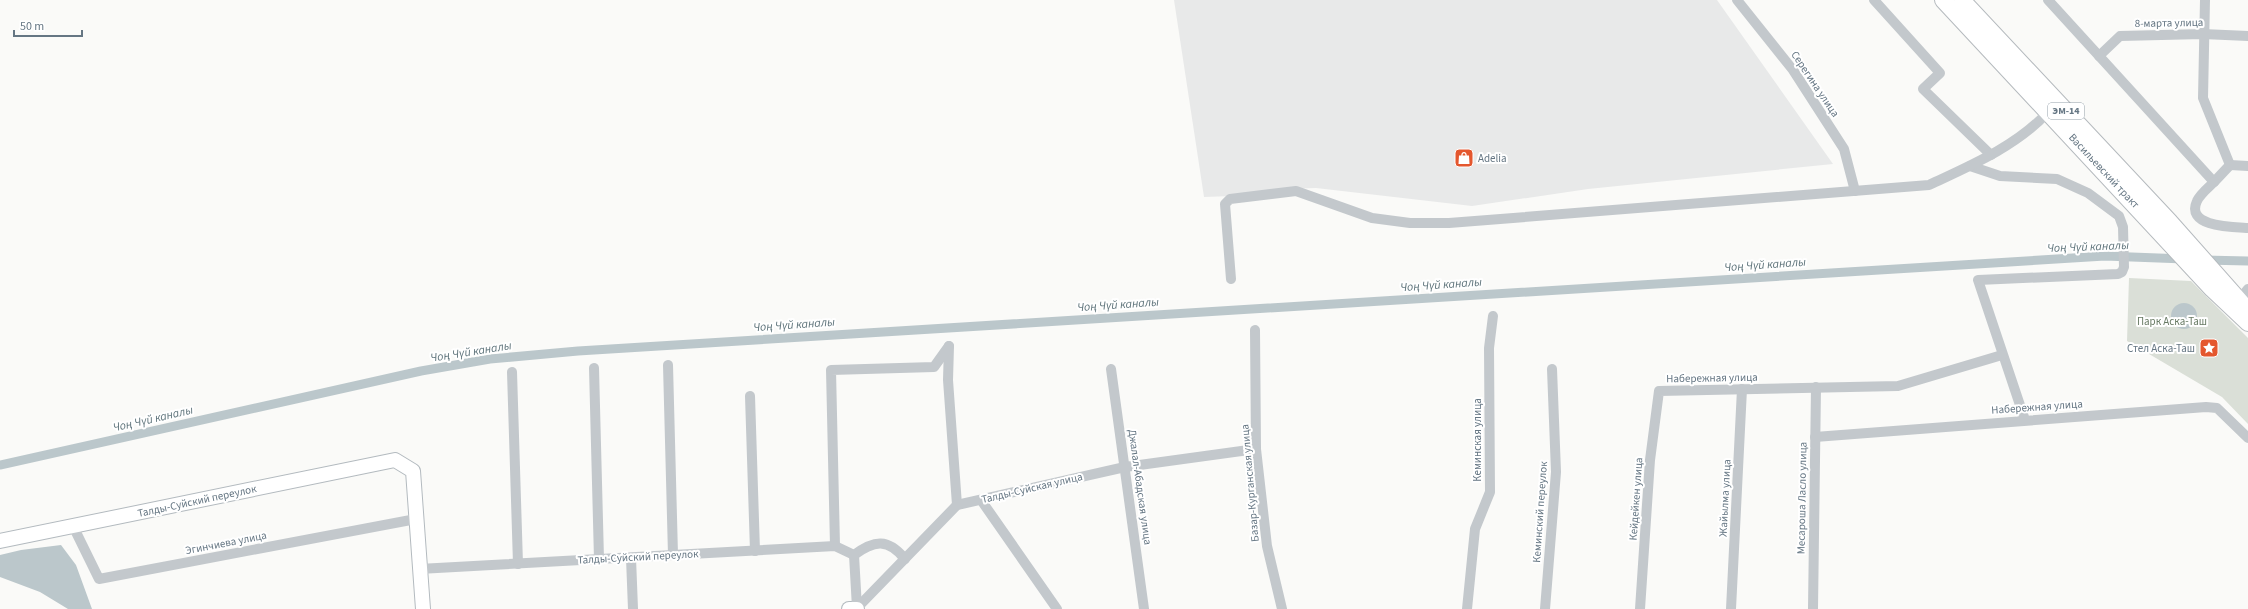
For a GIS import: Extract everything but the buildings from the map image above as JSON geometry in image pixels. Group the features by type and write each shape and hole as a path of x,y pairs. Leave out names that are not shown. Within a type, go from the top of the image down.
{"main road":[{"name":"Васильевский тракт","path":"1943,0 2151,221 2220,288 2245,300"},
{"name":"Васильевский тракт","path":"1962,0 2170,222 2248,323"}],"street":[{"name":"Серегина улица","path":"1737,0 1793,70 1844,149 1855,191"},
{"path":"1874,0 1940,73 1922,89 1991,155"},
{"path":"2048,0 2214,182"},
{"path":"2205,0 2203,34 2204,98 2230,165"},
{"name":"8-марта улица","path":"2099,56 2120,36 2203,34 2248,36"},
{"path":"1231,279 1225,204 1230,199 1296,190 1372,218 1410,223 1442,223 1929,185 1991,155 2036,125 2048,112"},
{"path":"2248,166 2230,165 2197,200 2195,207 2197,216 2201,220 2248,228"},
{"path":"1970,166 2000,176 2057,179 2094,198 2119,216 2122,227 2124,267 2122,272 2118,274 1978,280 2025,420"},
{"name":"Кеминская улица","path":"1467,609 1475,530 1490,492 1489,348 1493,316"},
{"name":"Базар-Курганская улица","path":"1255,330 1256,449 1267,546 1282,609"},
{"path":"854,556 835,546 831,370 934,367 949,346 948,380 957,505 854,609"},
{"name":"Набережная улица","path":"1659,391 1898,386 2002,355"},
{"path":"668,365 673,555"},
{"path":"594,368 599,559"},
{"name":"Джалал-Абадская улица","path":"1111,368 1144,609"},
{"name":"Кеминский переулок","path":"1545,609 1556,472 1552,368"},
{"path":"512,372 518,564"},
{"name":"Месароша Ласло улица","path":"1813,609 1816,387"},
{"name":"Жайылма улица","path":"1731,609 1742,389"},
{"name":"Кейдейкен улица","path":"1640,609 1650,460 1659,391"},
{"path":"750,396 754,551"},
{"name":"Набережная улица","path":"1815,436 2206,407 2217,408 2248,438"},
{"name":"Талды-Суйская улица","path":"957,505 1125,468 1256,449"},
{"name":"Талды-Суйский переулок","path":"0,541 394,460 413,471 416,519"},
{"path":"981,500 1057,609"},
{"path":"416,519 423,609"},
{"name":"Эгинчиева улица","path":"73,526 99,579 416,519"},
{"path":"854,556 868,545 881,543 897,548 905,559"},
{"name":"Талды-Суйский переулок","path":"419,570 835,546"},
{"path":"854,556 854,609"},
{"path":"631,558 633,609"}],"shaded area":[{"path":"1174,0 1717,0 1833,164 1588,189 1472,206 1316,188 1286,189 1232,196 1204,197"},
{"path":"2184,303 2193,307 2197,316 2193,325 2184,329 2175,325 2171,316 2175,307"},
{"path":"61,545 76,565 92,609 68,609 40,592 0,577 0,555 21,550"}],"green space":[{"name":"Парк Аска-Таш","path":"2129,278 2191,281 2248,338 2248,424 2222,397 2127,341"}],"waterway":[{"name":"Чоң Чүй каналы","path":"0,465 421,371 490,359 578,351 2105,256 2185,259"},
{"name":"Чоң Чүй каналы","path":"2203,260 2248,261"}],"place":[{"name":"Adelia","path":"1464,158"},
{"name":"Стел Аска-Таш","path":"2209,348"}]}
